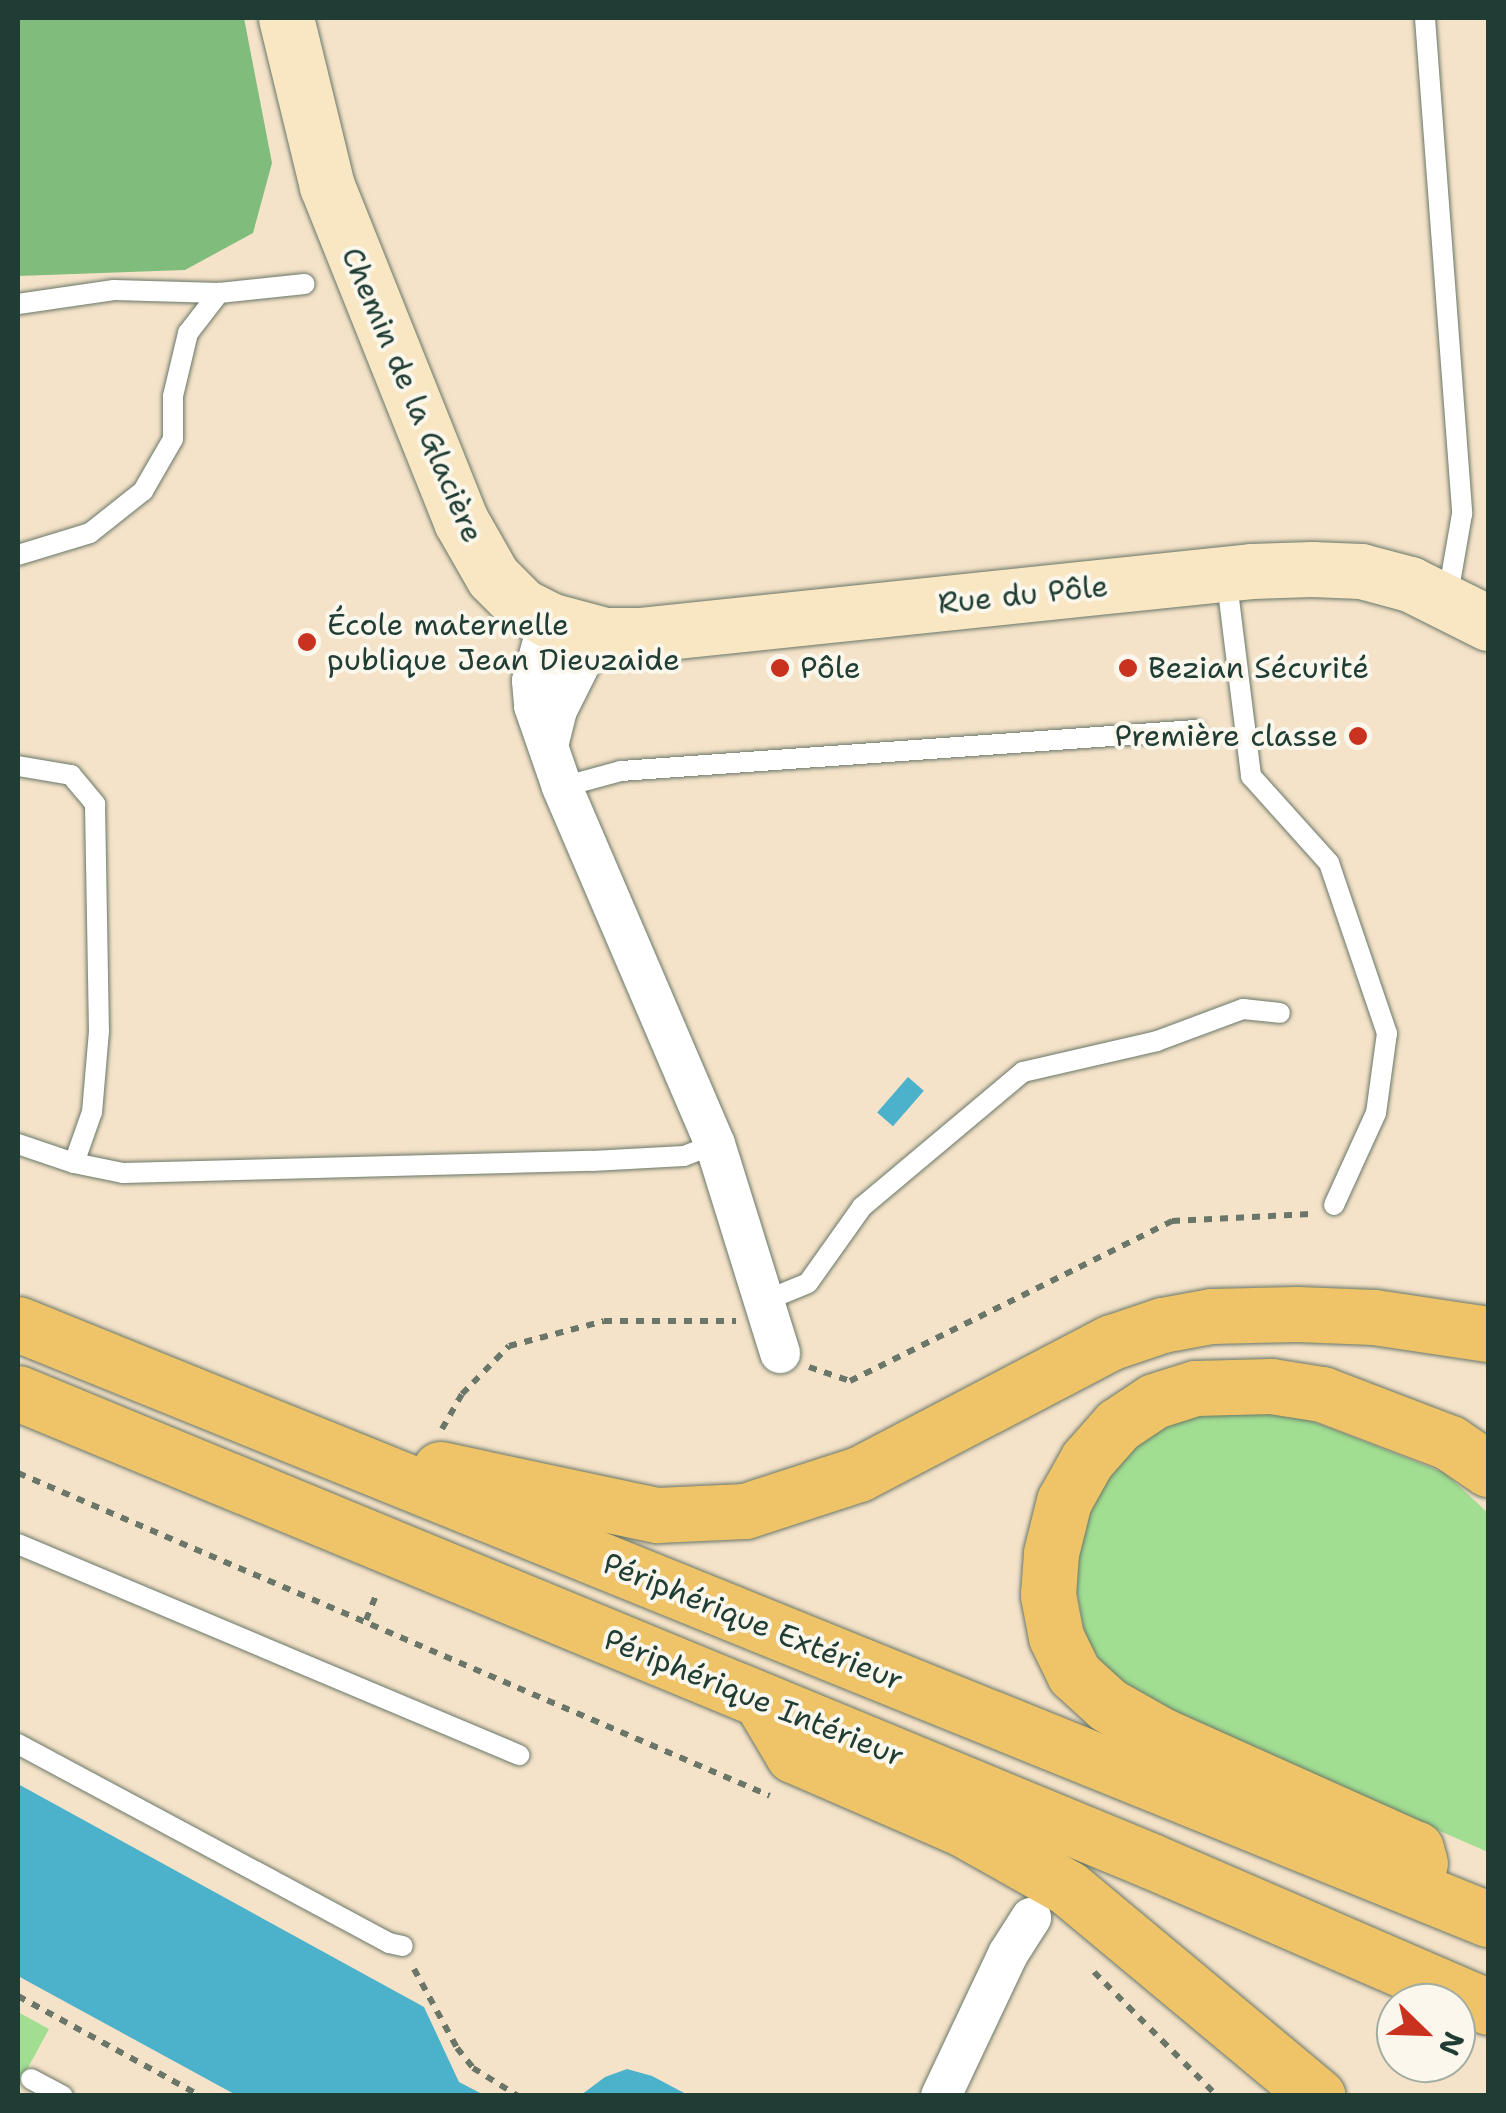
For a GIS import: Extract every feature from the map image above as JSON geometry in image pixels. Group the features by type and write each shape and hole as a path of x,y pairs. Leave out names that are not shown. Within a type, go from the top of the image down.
{"highway":[{"path":"287,1436 617,1509 658,1515 745,1511 860,1474 1112,1342 1162,1326 1211,1316 1297,1314 1465,1330 1488,1296"},
{"name":"Périphérique Extérieur","path":"18,1324 1488,1920"},
{"path":"1431,1894 1416,1849 1161,1736 1108,1705 1074,1674 1056,1637 1048,1595 1051,1552 1064,1501 1087,1460 1118,1425 1154,1401 1195,1388 1271,1386 1322,1394 1450,1444 1488,1469"},
{"name":"Périphérique Intérieur","path":"18,1393 761,1700 1488,2007"},
{"path":"761,1700 792,1755 963,1828 1068,1888 1318,2096"}],"street":[{"name":"Chemin de la Glacière","path":"286,18 327,186 466,532 492,577 522,606 570,626"},
{"name":"Rue du Pôle","path":"570,626 639,634 1226,573 1361,572 1410,584 1468,612"},
{"path":"570,626 584,656 557,710 549,742 562,787 715,1144 767,1300 780,1353"},
{"path":"941,2096 1008,1954 1031,1918"}],"lane":[{"path":"1425,18 1468,612"},
{"path":"18,304 114,290 219,293 305,284"},
{"path":"18,555 90,534 143,491 173,439 173,396 188,333 219,293"},
{"path":"1226,573 1234,664 1251,776 1329,864 1387,1033 1376,1113 1334,1205"},
{"path":"562,787 621,771 1196,730"},
{"path":"18,766 71,775 95,804 99,1031 92,1112 74,1163"},
{"path":"767,1300 808,1284 862,1207 1023,1072 1157,1040 1243,1009 1280,1012"},
{"path":"18,1144 74,1163 123,1173 592,1161 684,1156 715,1144"},
{"path":"18,1544 518,1755"},
{"path":"18,1744 388,1944 403,1946"},
{"path":"31,2079 63,2096"}],"path":[{"path":"442,1430 484,1367 509,1346 548,1334 604,1321 737,1320 780,1353 830,1378 850,1381 1172,1220 1324,1214 1334,1205"},
{"path":"18,1473 786,1802"},
{"path":"366,1620 377,1593"},
{"path":"403,1946 457,2048 473,2068 518,2096"},
{"path":"1092,1970 1218,2096"},
{"path":"18,1996 201,2096"}],"green space":[{"path":"18,18 244,18 272,163 253,233 185,270 18,276"},
{"path":"1276,1407 1445,1473 1488,1513 1488,1852 1152,1706 1109,1674 1085,1637 1076,1585 1078,1540 1092,1501 1113,1464 1141,1440 1201,1410"},
{"path":"18,2012 49,2029 18,2086"}],"water":[{"path":"908,1077 924,1091 893,1126 877,1112"},
{"path":"18,1784 424,2007 459,2082 484,2095 236,2095 18,1976"},
{"path":"627,2069 652,2076 688,2095 581,2095 605,2077"}],"place":[{"name":"École maternelle publique Jean Dieuzaide","path":"307,642"},
{"name":"Pôle","path":"780,668"},
{"name":"Bezian Sécurité","path":"1128,668"},
{"name":"Première classe","path":"1358,736"}]}
